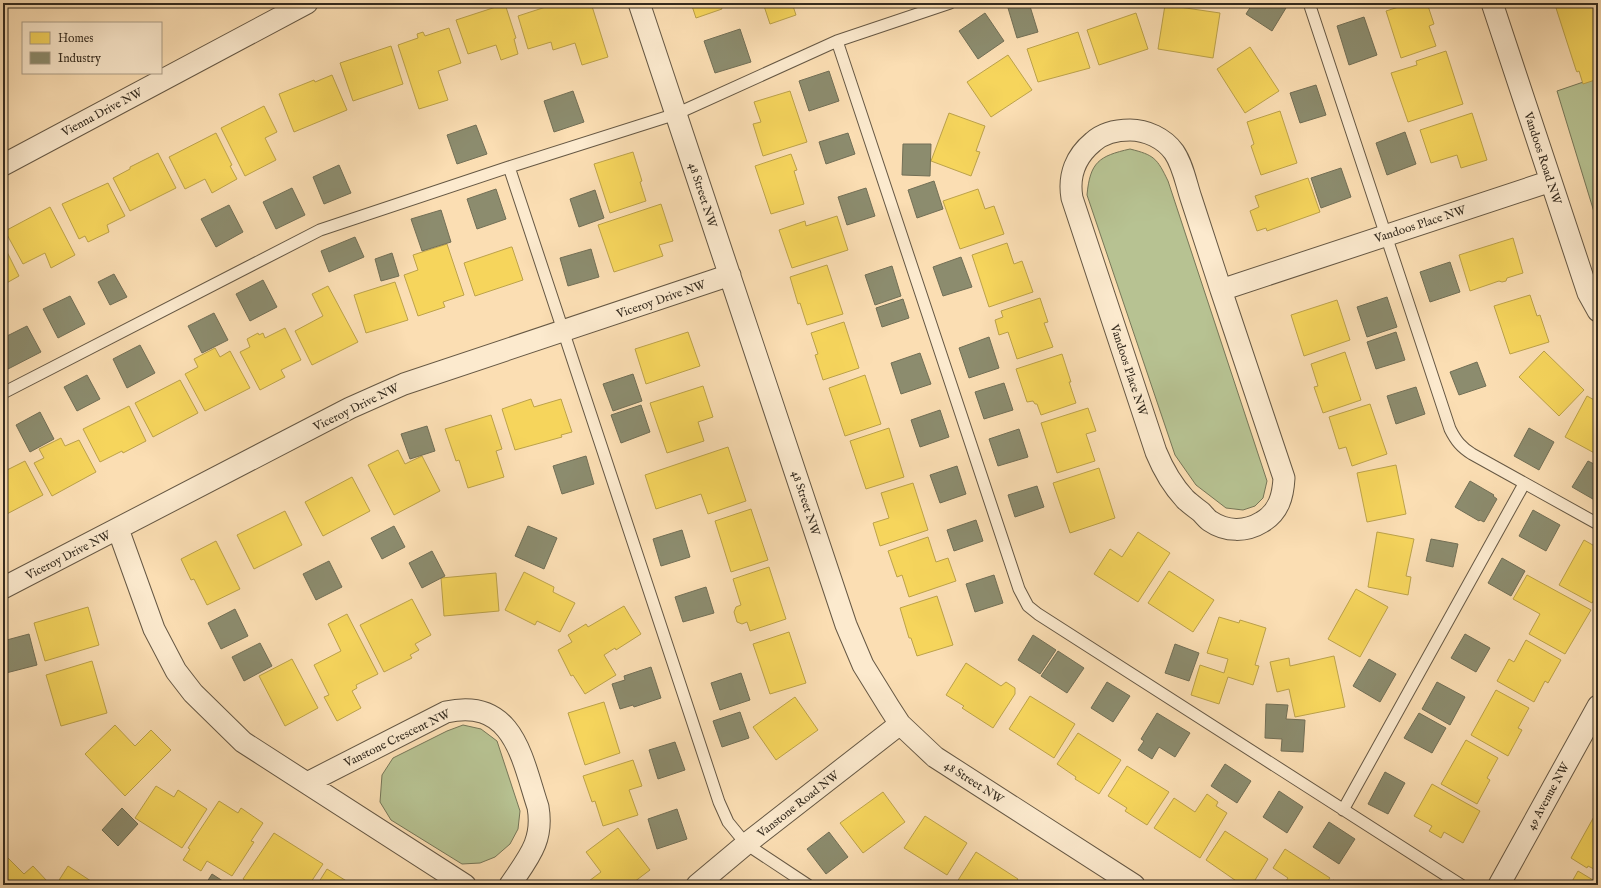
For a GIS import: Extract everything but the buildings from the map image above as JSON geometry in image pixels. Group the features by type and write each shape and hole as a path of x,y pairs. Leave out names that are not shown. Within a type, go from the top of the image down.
{"street":[{"name":"Vienna Drive NW","path":"3,165 307,3"},
{"name":"48 Street NW","path":"639,3 846,625 863,665 900,724 935,757 1134,885"},
{"name":"Vandoos Road NW","path":"1492,3 1588,293 1598,311"},
{"name":"Vandoos Place NW","path":"1138,130 1151,134 1163,141 1174,151 1183,173 1221,290 1284,478 1280,502 1273,513 1254,527 1243,529 1231,529 1210,521 1185,499 1169,478 1156,452 1072,198 1070,187 1072,173 1077,160 1086,148 1096,139 1109,132 1138,130"},
{"name":"Vandoos Place NW","path":"1221,290 1551,181"},
{"name":"Viceroy Drive NW","path":"3,588 343,412 404,384 730,275"},
{"path":"118,529 154,629 176,671 192,692 243,742 465,885"},
{"name":"49 Avenue NW","path":"1499,885 1598,706"},
{"name":"Vanstone Crescent NW","path":"307,783 446,712 460,709 474,709 491,716 500,722 516,742 538,807 540,818 540,832 536,843 510,885"},
{"name":"Vanstone Road NW","path":"697,885 746,844 900,724"}],"lane":[{"path":"3,393 320,230 509,167 676,114 837,41 950,3"},
{"path":"1309,3 1450,429 1454,437 1460,446 1472,454 1598,524"},
{"path":"837,41 1019,589 1028,606 1038,614 1462,885"},
{"path":"509,167 719,802 728,822 746,844 808,885"},
{"path":"1343,810 1524,484"}],"green space":[{"path":"1598,77 1598,225 1557,91"},
{"path":"1130,149 1145,153 1154,159 1161,167 1168,181 1267,481 1263,498 1255,506 1243,510 1226,508 1196,485 1175,455 1087,195 1091,175 1098,162 1111,154"},
{"path":"463,725 481,729 497,741 520,811 518,829 510,844 495,857 480,863 462,864 391,820 380,802 382,775 393,758 447,731"}]}
